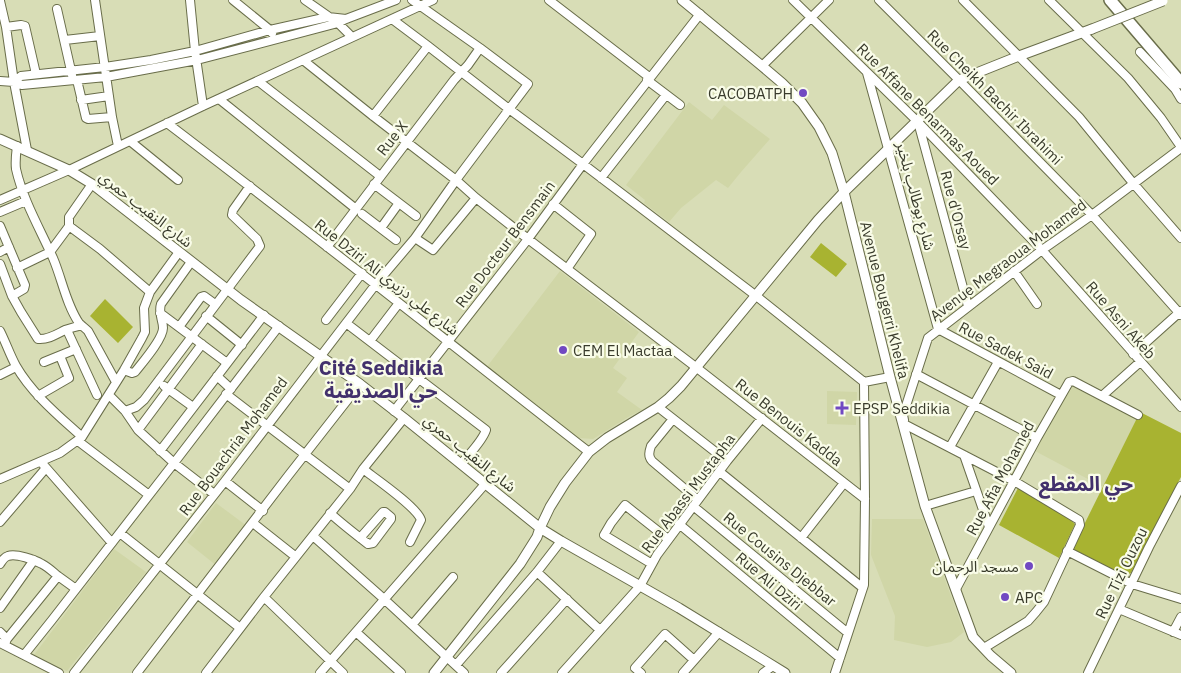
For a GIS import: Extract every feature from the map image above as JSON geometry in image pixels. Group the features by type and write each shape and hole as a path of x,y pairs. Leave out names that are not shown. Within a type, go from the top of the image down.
{"highway":[{"path":"1110,0 1181,83"},
{"path":"1120,0 1181,73"}],"main road":[{"name":"Avenue Bougerri Khelifa","path":"682,0 782,83 802,104 819,127 832,153 844,192 890,377 925,506 973,637 1012,673"},
{"path":"434,673 516,570 537,537 550,508 565,483 588,452 669,398 696,368 811,227 844,192 960,80 1164,0"},
{"name":"شارع النقيب حمري","path":"0,139 68,170 92,184 241,300 360,384 540,528 719,632 785,673"}],"street":[{"path":"95,0 118,146"},
{"path":"190,0 203,106"},
{"path":"234,0 270,30 275,39"},
{"path":"305,0 338,23 352,37"},
{"path":"0,81 14,82 22,85 106,77 154,69 197,60 338,23 346,18 396,0"},
{"path":"412,0 480,48"},
{"path":"0,200 433,0"},
{"path":"549,0 680,106"},
{"name":"Rue Affane Benarmas Aoued","path":"793,0 918,121 1042,250"},
{"path":"762,66 830,0"},
{"name":"Rue Cheikh Bachir Ibrahimi","path":"879,0 1092,215 1180,313"},
{"path":"963,0 1079,117 1181,238"},
{"path":"1049,0 1128,78 1161,118 1181,147"},
{"path":"2,2 27,150"},
{"path":"58,9 70,71 75,80 85,116 87,119 112,117"},
{"name":"Rue Docteur Bensmain","path":"394,411 528,239 582,164 700,14"},
{"path":"14,82 21,76 151,60 195,51 270,30 328,17 346,18"},
{"path":"392,19 755,295 864,382 890,377"},
{"path":"6,27 26,26 36,74"},
{"path":"64,40 100,36"},
{"path":"373,116 428,46"},
{"name":"Rue X","path":"327,247 359,211 374,184 480,48"},
{"name":"Rue Bouachria Mohamed","path":"74,673 346,322 415,238 528,84 480,48"},
{"path":"1140,52 1181,99"},
{"path":"151,60 154,69"},
{"name":"Rue Benouis Kadda","path":"303,60 528,239 865,499"},
{"name":"شارع بوطالب بلخير","path":"867,72 938,329"},
{"path":"258,81 380,176"},
{"path":"601,178 666,95"},
{"path":"81,100 109,96"},
{"path":"219,99 396,240"},
{"name":"Rue d'Orsay","path":"918,121 968,306"},
{"name":"Rue Dziri Ali شارع علي دزيري","path":"167,124 376,284 588,452"},
{"path":"130,141 178,180"},
{"path":"17,146 16,167 26,201 50,252 75,315 81,325 88,331 116,382"},
{"name":"Avenue Megraoua Mohamed","path":"903,426 903,415 928,338 1014,271 1092,215 1181,147"},
{"path":"17,268 50,252 68,226 69,217 92,184"},
{"path":"374,184 416,216"},
{"path":"125,411 140,404 159,382 206,316 260,246 257,239 232,215 233,210 250,186"},
{"path":"415,238 433,250 476,198"},
{"path":"0,212 26,201"},
{"path":"381,228 399,203"},
{"path":"553,204 592,234 567,269"},
{"path":"0,226 25,284 25,288 12,296"},
{"path":"68,226 150,292"},
{"path":"0,252 9,247"},
{"name":"Rue Asni Akeb","path":"1042,250 1181,407"},
{"path":"0,522 43,465 80,439 109,395 145,332 145,302 179,252"},
{"path":"124,370 132,373 135,372 158,340 163,330 160,313 161,304 191,262"},
{"path":"0,264 12,296 38,339 42,340 81,325"},
{"path":"1014,271 1037,304"},
{"path":"326,320 362,274"},
{"path":"179,327 200,297 204,296 215,304"},
{"path":"370,341 400,304"},
{"path":"160,313 227,363"},
{"path":"1133,354 1180,313"},
{"path":"160,451 264,315"},
{"path":"206,316 242,345"},
{"path":"346,322 486,430 461,464"},
{"path":"24,655 278,326"},
{"name":"Rue Sadek Said","path":"938,329 1061,395"},
{"path":"67,330 97,395"},
{"path":"0,331 16,367 38,396 80,439 149,495"},
{"path":"138,430 202,344"},
{"path":"44,362 76,349"},
{"path":"38,396 69,378 60,356"},
{"path":"950,447 998,362"},
{"path":"1138,414 1102,396 1140,362"},
{"path":"0,375 16,367"},
{"path":"916,374 1037,438"},
{"path":"217,376 228,391 267,425 350,489"},
{"name":"Rue Afia Mohamed","path":"956,589 1037,438 1071,380 1102,396"},
{"path":"159,382 193,407"},
{"path":"835,673 864,585 864,382"},
{"path":"137,673 360,384"},
{"path":"109,395 125,411 138,430 160,451 214,494"},
{"path":"658,407 727,462"},
{"path":"206,673 404,418"},
{"name":"Rue Abassi Mustapha","path":"562,673 640,586 668,539 762,418"},
{"name":"Rue Cousins Djebbar","path":"673,419 651,446 649,451 652,462 696,503 848,633"},
{"path":"903,426 964,454 1079,520 1080,524 1044,602 1028,621 984,648"},
{"path":"964,454 989,527"},
{"path":"1,476 43,465"},
{"path":"43,465 112,543"},
{"path":"364,469 420,516 421,520 410,542"},
{"path":"720,472 863,588"},
{"path":"224,481 263,511"},
{"path":"801,538 844,482"},
{"path":"320,673 486,483"},
{"name":"Rue Tizi Ouzou","path":"1088,673 1119,609 1178,497 1181,486"},
{"path":"925,506 976,491"},
{"path":"652,564 604,535 611,523 625,506 668,539"},
{"path":"330,513 360,538"},
{"path":"253,523 296,557"},
{"name":"Rue Ali Dziri","path":"680,524 840,658"},
{"path":"120,533 240,628"},
{"path":"313,536 464,673"},
{"path":"456,665 537,572 561,541"},
{"path":"1067,551 1132,584 1181,600"},
{"path":"0,564 5,558 11,556 34,560 43,564 76,589"},
{"path":"0,608 34,560"},
{"path":"537,572 600,630"},
{"path":"4,642 58,576"},
{"path":"412,625 454,577"},
{"path":"264,597 343,673"},
{"path":"501,673 567,599"},
{"path":"1119,609 1177,634 1181,617"},
{"path":"0,632 4,642 24,655 59,673"},
{"path":"356,632 401,673"},
{"path":"683,673 719,632"},
{"path":"641,673 635,668 665,634 694,660"},
{"path":"763,673 773,666"}],"shaded area":[{"path":"689,102 712,120 724,105 770,139 728,188 716,180 681,208 669,222 644,203 645,200 626,185"},
{"name":"CEM El Mactaa","path":"560,271 639,332 613,368 627,378 617,392 642,410 593,439 579,438 486,368"},
{"path":"1070,385 1137,419 1103,487 1035,451"},
{"name":"EPSP Seddikia","path":"827,391 857,392 856,425 827,424"},
{"path":"216,503 247,526 217,566 187,542"},
{"path":"872,519 923,519 964,632 951,642 927,647 894,640 895,616 871,555"},
{"path":"114,549 146,572 67,671 34,655"}],"green space":[{"path":"821,243 847,264 836,277 810,257"},
{"path":"105,299 133,327 118,343 90,316"},
{"path":"1140,412 1181,433 1181,477 1131,573 1123,576 1072,549"},
{"path":"1018,488 1060,511 1075,524 1059,558 999,525"}],"place":[{"name":"CACOBATPH","path":"803,93"},
{"name":"CEM El Mactaa","path":"563,350"},
{"name":"EPSP Seddikia","path":"842,408"},
{"name":"مسجد الرحمان","path":"1029,566"},
{"name":"APC","path":"1005,597"}],"district":[{"name":"Cité Seddikia حي الصديقية","path":"381,378"},
{"name":"حي المقطع","path":"1086,483"}]}
